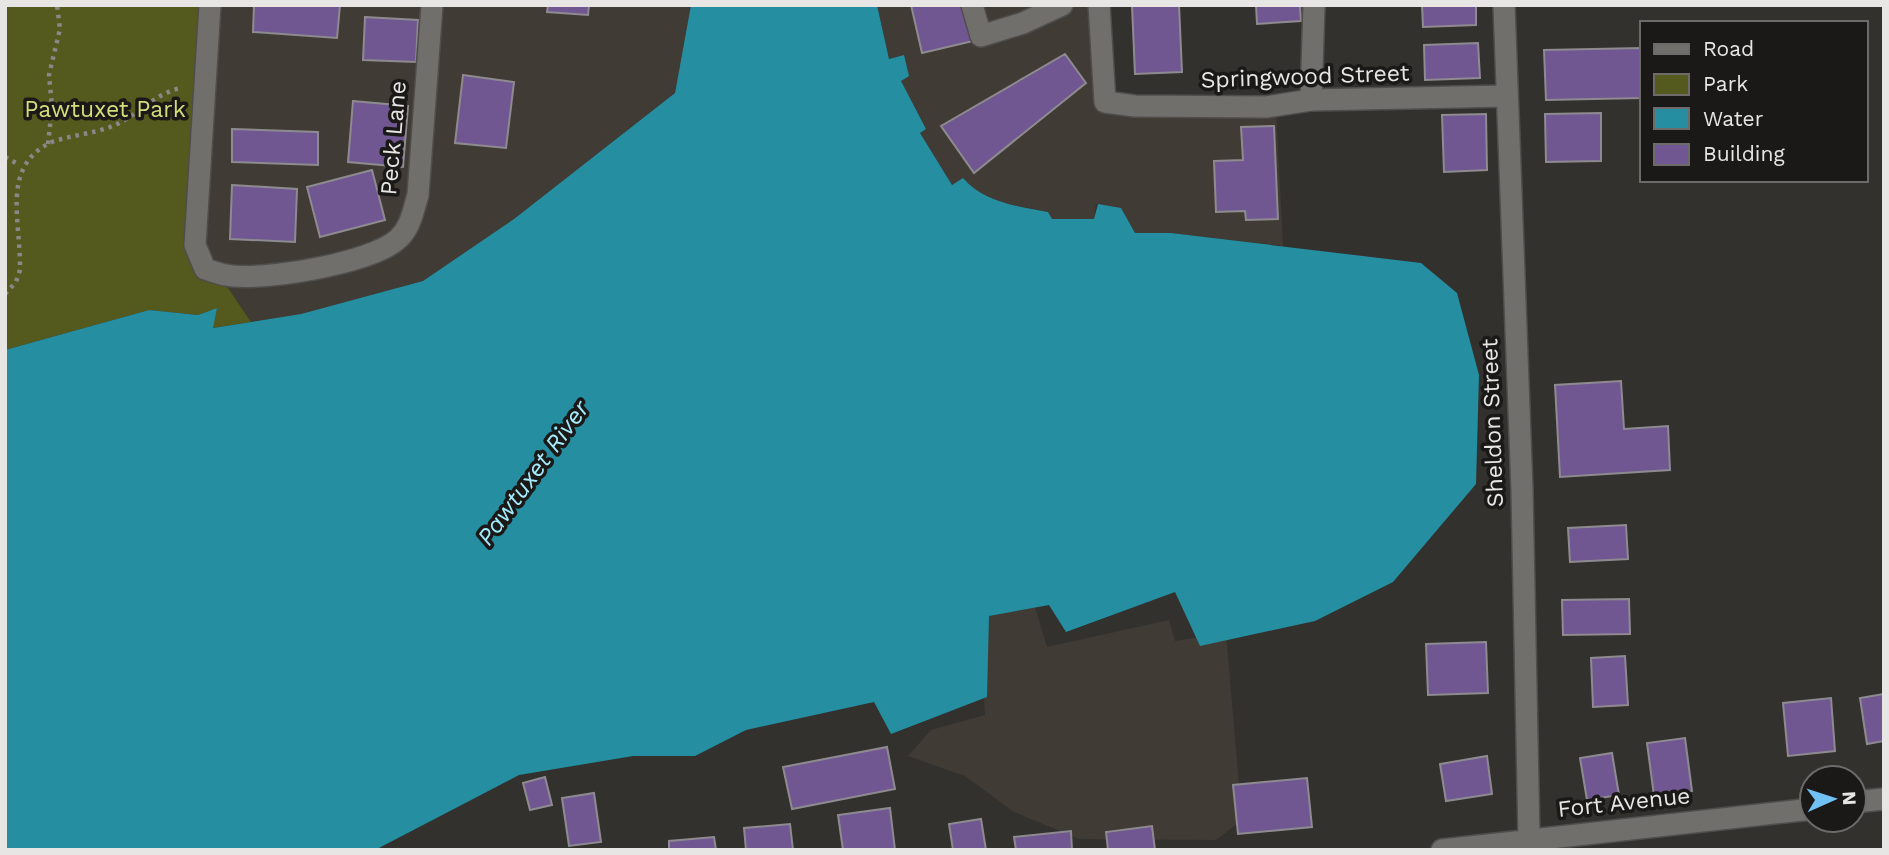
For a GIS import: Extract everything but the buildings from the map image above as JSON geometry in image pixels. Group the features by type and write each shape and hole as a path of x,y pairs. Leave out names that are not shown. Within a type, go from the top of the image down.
{"street":[{"path":"206,90 210,5"},
{"name":"Peck Lane","path":"206,90 195,245 205,269 228,276 310,269 352,261 379,252 398,240 409,226 418,195 432,5"},
{"path":"972,5 981,36 1023,23 1062,5"},
{"name":"Springwood Street","path":"1099,5 1105,103 1135,106 1266,107 1311,100 1507,96"},
{"path":"1311,100 1314,5"},
{"name":"Sheldon Street","path":"1504,5 1521,489 1529,838"},
{"name":"Fort Avenue","path":"1442,850 1529,838 1798,810"}],"path":[{"path":"48,145 52,107 48,92 49,75 60,29 57,5"},
{"path":"5,294 19,276 11,190 20,165 29,154 48,145 133,118 173,90 206,90"},
{"path":"5,158 20,165"}],"shaded area":[{"path":"212,5 691,5 675,93 514,219 423,281 301,314 251,322 224,282 203,264"},
{"path":"877,5 1101,5 1113,102 1276,107 1283,246 1171,233 1135,233 1121,209 1096,204 1094,219 1051,219 1048,212 999,202 972,189 963,178 952,185 920,133 926,129 900,81 903,55 889,59"},
{"path":"1035,607 1047,647 1169,620 1175,641 1226,633 1242,820 1216,840 1079,839 1014,812 965,776 908,756 931,730 985,715 979,615"}],"green space":[{"name":"Pawtuxet Park","path":"5,5 212,5 204,141 205,265 224,282 251,322 212,328 217,308 198,315 149,310 5,350"}],"water":[{"name":"Pawtuxet River","path":"691,5 877,5 889,59 904,55 909,76 901,81 926,129 920,133 952,185 963,178 991,198 1048,212 1052,219 1094,219 1098,204 1121,208 1135,233 1171,233 1421,263 1457,293 1479,375 1476,484 1393,582 1315,621 1200,646 1175,592 1066,632 1049,605 989,616 987,697 891,734 874,702 746,730 695,756 633,756 519,775 375,850 5,850 5,350 149,310 198,315 217,308 213,328 301,314 423,281 514,219 675,93"}]}
